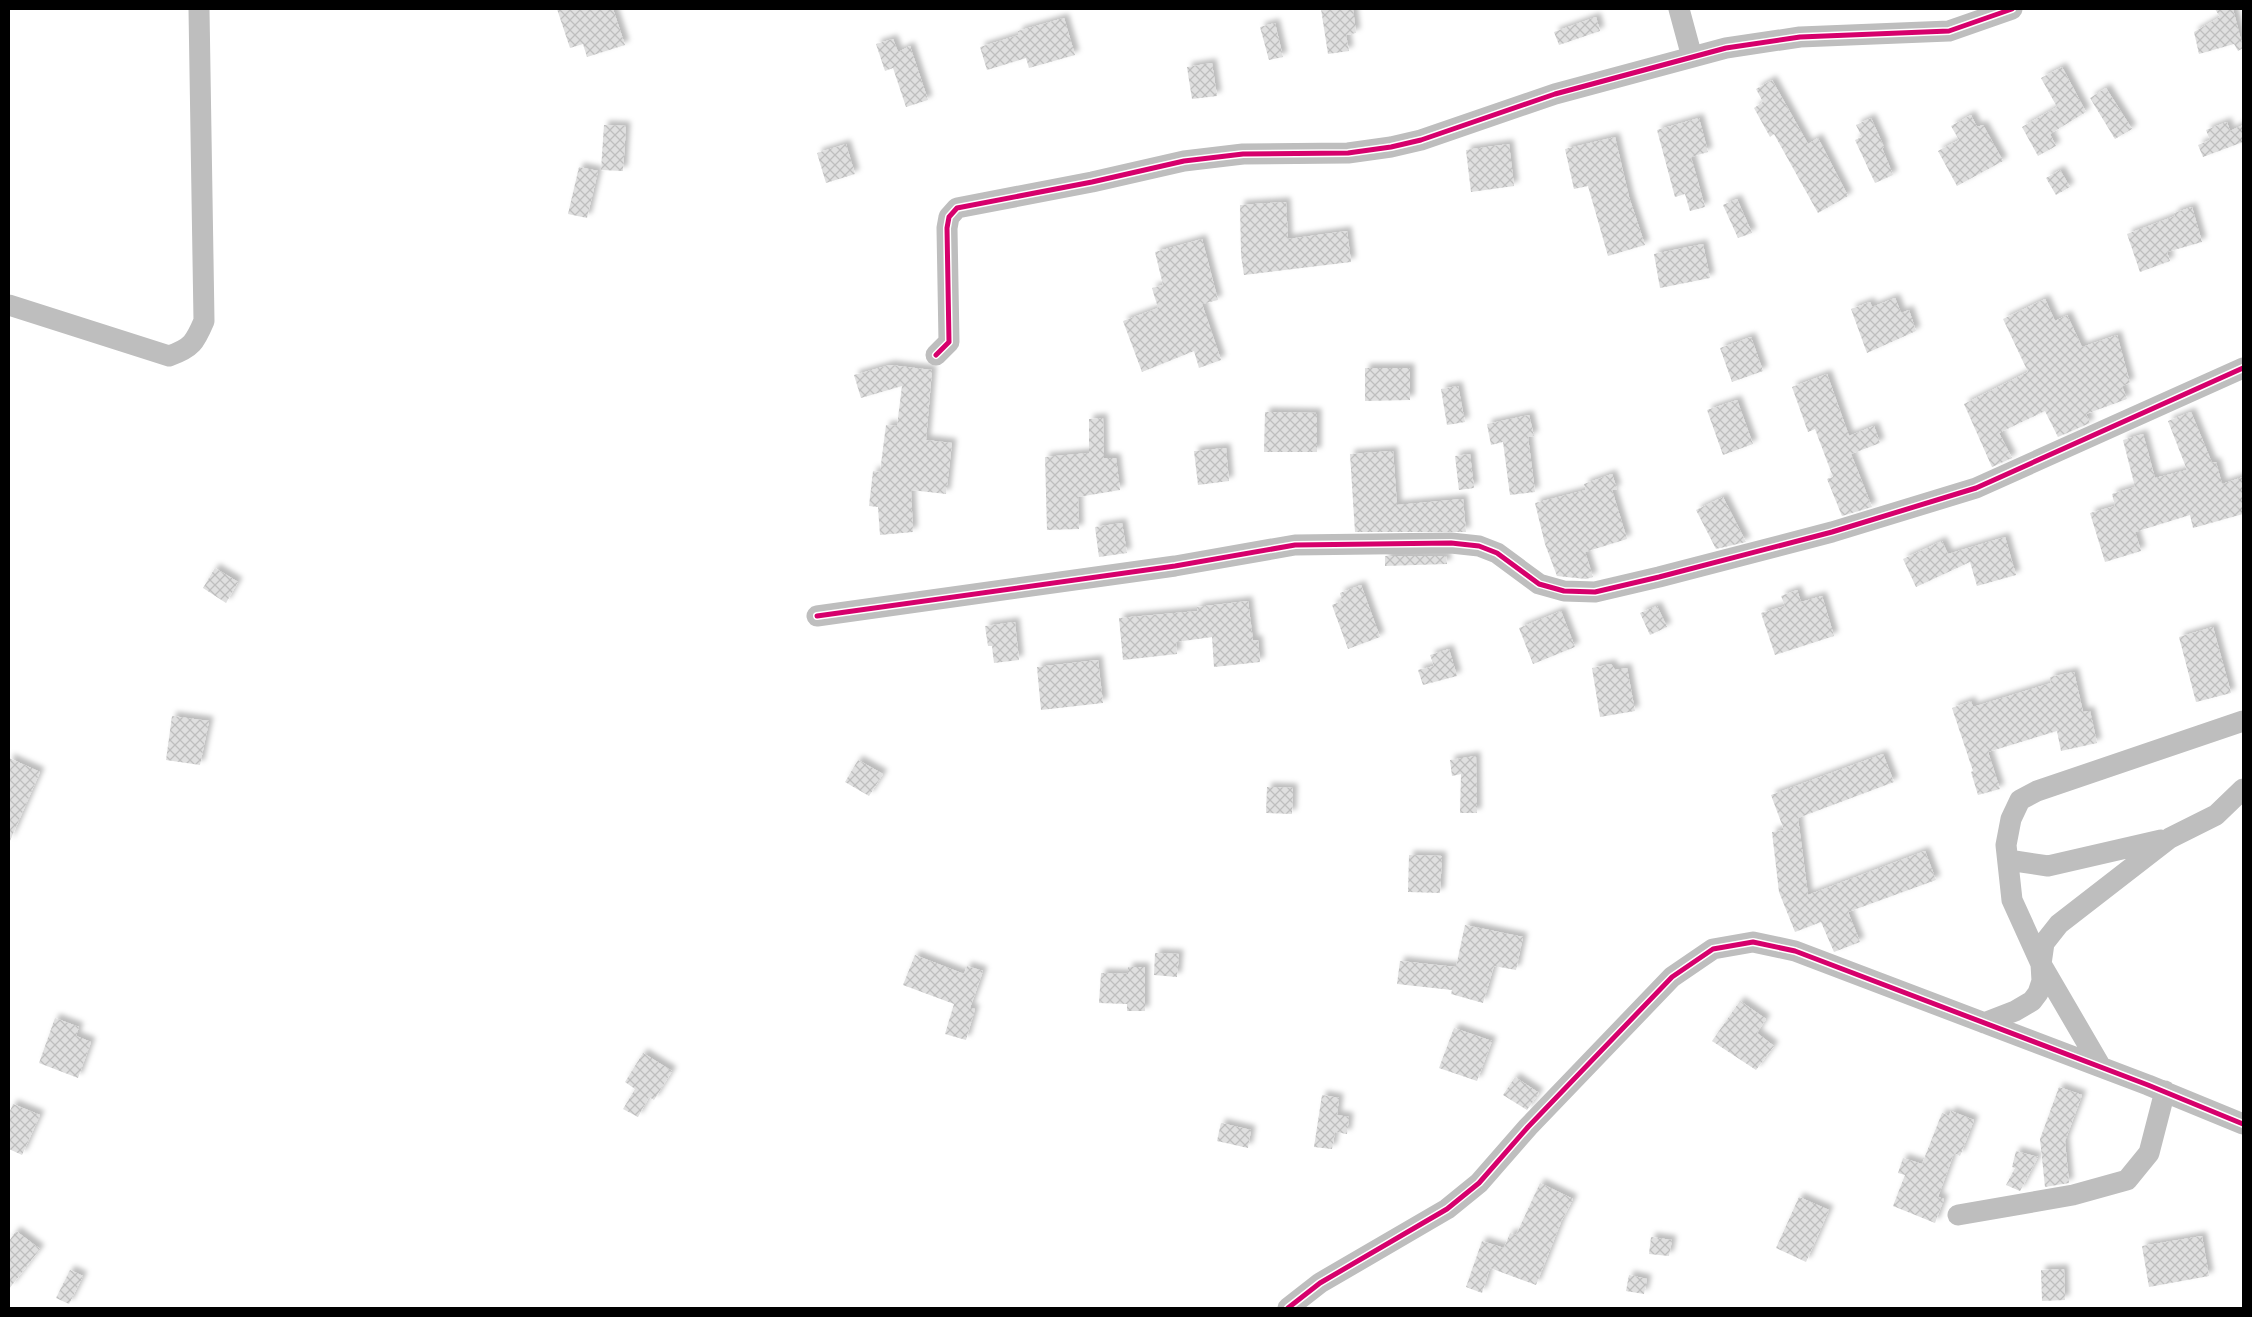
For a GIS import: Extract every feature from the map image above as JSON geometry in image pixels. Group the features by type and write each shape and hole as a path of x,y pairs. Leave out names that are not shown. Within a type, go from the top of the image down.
{"street":[{"path":"9,305 169,356 184,351 195,341 204,321 199,9"},
{"path":"1679,9 1692,56"},
{"path":"936,355 949,342 947,228 949,217 957,208 1092,182 1184,161 1243,154 1348,153 1392,147 1421,140 1555,94 1726,48 1800,37 1949,31 2012,9"},
{"path":"817,616 1175,566 1295,544 1451,543 1478,546 1497,553 1539,584 1564,591 1595,592 1822,534 1976,488 2243,368"},
{"path":"2101,1067 2041,964 2012,900 2006,845 2011,819 2020,800 2037,791 2243,721"},
{"path":"1984,1022 2016,1011 2032,1001 2038,993 2042,981 2041,964 2044,943 2059,924 2170,838 2216,815 2243,789"},
{"path":"2008,860 2048,866 2170,838"},
{"path":"1288,1308 1320,1283 1447,1209 1479,1183 1528,1127 1672,977 1713,949 1752,942 1795,951 2164,1091 2243,1124"},
{"path":"1958,1215 2074,1196 2127,1180 2149,1152 2164,1091"}],"building":[{"path":"557,9 613,9 625,45 587,57 583,44 570,48"},
{"path":"1321,9 1353,9 1356,33 1346,35 1349,51 1328,54"},
{"path":"2215,9 2233,9 2243,48 2238,51 2234,44 2199,54 2194,32 2220,17"},
{"path":"1596,17 1600,31 1559,45 1554,32"},
{"path":"1064,18 1075,55 1029,68 1026,58 987,70 980,47 1019,35 1018,31"},
{"path":"1275,23 1283,57 1269,60 1260,27"},
{"path":"893,39 898,52 910,46 928,100 906,107 893,68 885,71 876,44"},
{"path":"1212,63 1217,96 1192,99 1187,67"},
{"path":"2062,67 2086,112 2050,134 2056,146 2038,156 2022,127 2057,107 2041,78"},
{"path":"1772,80 1808,144 1818,138 1848,196 1818,213 1774,134 1770,137 1754,108 1763,102 1756,89"},
{"path":"2106,88 2132,129 2115,139 2090,98"},
{"path":"1971,115 1977,127 1983,125 2003,161 1957,186 1938,151 1959,140 1951,126"},
{"path":"1699,118 1708,152 1691,157 1705,207 1690,211 1685,194 1675,197 1657,130"},
{"path":"1871,118 1884,147 1882,148 1893,175 1875,183 1855,140 1862,137 1856,125"},
{"path":"2227,122 2230,131 2243,125 2243,142 2203,157 2198,145 2210,140 2206,130"},
{"path":"604,125 626,126 623,171 601,170"},
{"path":"1615,137 1629,197 1645,245 1608,256 1588,186 1574,189 1565,149"},
{"path":"846,144 855,174 826,183 817,153"},
{"path":"1509,144 1514,186 1471,192 1466,150"},
{"path":"579,167 598,171 587,218 568,214"},
{"path":"2060,170 2070,187 2056,195 2046,178"},
{"path":"1737,199 1752,233 1738,238 1723,205"},
{"path":"1286,202 1288,239 1347,231 1351,262 1244,275 1241,255 1240,205"},
{"path":"2192,207 2202,242 2167,252 2170,261 2140,272 2127,234 2175,216 2174,213"},
{"path":"1202,239 1218,300 1202,304 1221,360 1199,368 1194,351 1142,372 1123,321 1158,308 1152,288 1163,285 1155,252"},
{"path":"1703,244 1710,278 1660,288 1654,254"},
{"path":"1895,298 1901,313 1909,310 1916,331 1867,353 1851,309 1870,302 1872,307"},
{"path":"2045,299 2055,321 2067,315 2082,347 2117,335 2130,383 2122,386 2127,399 2086,414 2090,423 2058,437 2045,411 1999,433 2012,458 1992,467 1964,404 2028,372 2003,319"},
{"path":"1751,337 1763,371 1732,382 1720,348"},
{"path":"890,365 932,370 926,440 952,443 946,494 911,490 913,532 880,535 878,507 869,506 873,471 880,472 886,425 897,426 902,386 861,398 854,375"},
{"path":"1365,368 1410,368 1410,400 1365,401"},
{"path":"1827,374 1849,436 1874,426 1880,443 1851,454 1872,507 1842,516 1827,479 1833,477 1815,429 1808,432 1792,387"},
{"path":"1458,386 1465,422 1447,425 1441,389"},
{"path":"1737,400 1753,444 1723,455 1707,410"},
{"path":"1265,412 1317,413 1317,452 1264,452"},
{"path":"2191,412 2212,463 2216,462 2222,484 2243,477 2243,514 2193,528 2190,515 2135,532 2141,551 2105,562 2090,513 2115,506 2112,494 2135,487 2123,440 2143,434 2155,478 2187,470 2168,421"},
{"path":"1529,415 1534,436 1528,437 1535,492 1510,495 1503,442 1491,445 1487,424"},
{"path":"1103,418 1104,458 1116,458 1120,490 1078,497 1079,529 1047,530 1045,457 1089,453 1089,419"},
{"path":"1226,448 1229,481 1198,485 1194,451"},
{"path":"1393,451 1397,505 1463,499 1466,532 1355,532 1350,454"},
{"path":"1470,454 1474,488 1459,490 1455,456"},
{"path":"1612,474 1617,489 1612,490 1627,539 1585,552 1593,577 1586,579 1557,576 1545,544 1535,503 1586,490 1584,484"},
{"path":"1723,497 1746,542 1716,549 1696,510"},
{"path":"1122,523 1127,553 1099,557 1095,527"},
{"path":"2005,537 2016,575 1977,586 1970,562 1916,587 1903,559 1942,541 1948,554"},
{"path":"1385,556 1446,556 1447,564 1385,566"},
{"path":"215,568 238,582 226,603 203,588"},
{"path":"1361,585 1380,637 1348,649 1332,605 1342,601 1340,593"},
{"path":"1797,590 1801,602 1822,596 1834,636 1775,655 1761,613 1785,606 1781,596"},
{"path":"1248,601 1253,640 1258,640 1260,662 1214,667 1212,637 1176,642 1177,654 1123,660 1119,618 1198,611 1197,607"},
{"path":"1657,606 1667,627 1650,635 1640,613"},
{"path":"1561,611 1575,647 1533,664 1519,628"},
{"path":"1015,622 1019,660 994,663 992,646 988,646 985,626"},
{"path":"2213,627 2231,693 2196,702 2179,637"},
{"path":"1449,649 1457,676 1423,685 1418,670 1434,666 1430,655"},
{"path":"1098,660 1103,703 1041,710 1037,667"},
{"path":"1611,664 1615,670 1627,668 1635,711 1600,717 1592,668"},
{"path":"2074,672 2083,712 2090,711 2097,743 2061,751 2057,731 1988,752 2000,789 1978,795 1971,772 1973,771 1952,708 1971,701 1973,707 2051,683 2050,677"},
{"path":"172,716 209,721 200,765 166,760"},
{"path":"1883,754 1894,782 1798,818 1808,895 1925,851 1936,880 1848,912 1860,942 1834,952 1821,922 1795,932 1779,892 1772,832 1784,830 1771,795"},
{"path":"1476,756 1477,813 1460,813 1461,774 1452,776 1450,760"},
{"path":"9,758 40,772 9,843"},
{"path":"858,760 883,774 869,796 845,782"},
{"path":"1267,787 1293,788 1292,814 1266,813"},
{"path":"1409,855 1442,856 1440,893 1408,892"},
{"path":"1465,925 1523,937 1516,970 1494,966 1483,1003 1451,994 1452,990 1397,984 1400,961 1456,967"},
{"path":"1155,953 1179,954 1177,977 1154,975"},
{"path":"915,955 964,974 967,966 983,971 970,1008 975,1009 966,1040 945,1034 954,1004 903,985"},
{"path":"1128,967 1145,967 1145,1011 1127,1011 1127,1004 1099,1003 1101,973 1128,974"},
{"path":"1740,1001 1766,1019 1757,1033 1774,1046 1756,1070 1712,1041"},
{"path":"55,1018 79,1027 76,1036 91,1042 78,1078 39,1063"},
{"path":"1454,1028 1492,1041 1477,1081 1439,1068"},
{"path":"643,1053 672,1071 654,1100 649,1097 638,1117 623,1109 635,1089 625,1082"},
{"path":"1515,1077 1539,1093 1527,1110 1503,1095"},
{"path":"2059,1087 2082,1095 2065,1141 2069,1183 2045,1187 2040,1139"},
{"path":"1322,1095 1339,1098 1337,1115 1349,1117 1347,1134 1335,1132 1332,1149 1314,1147"},
{"path":"13,1104 40,1115 22,1155 9,1149 9,1113"},
{"path":"1951,1111 1974,1120 1960,1156 1954,1153 1938,1197 1944,1199 1935,1223 1893,1206 1905,1175 1898,1173 1903,1158 1922,1164 1942,1113 1949,1116"},
{"path":"1221,1123 1251,1130 1248,1148 1217,1141"},
{"path":"2016,1151 2038,1157 2020,1191 2006,1185 2015,1168 2012,1167"},
{"path":"1540,1183 1573,1199 1561,1222 1536,1285 1490,1268 1482,1293 1466,1287 1482,1241 1504,1248 1510,1233 1516,1235"},
{"path":"1799,1197 1829,1210 1806,1262 1776,1248"},
{"path":"16,1231 40,1249 9,1289 9,1241"},
{"path":"2202,1236 2209,1276 2149,1287 2142,1246"},
{"path":"1651,1237 1672,1240 1669,1256 1649,1254"},
{"path":"2064,1269 2065,1300 2042,1301 2041,1270"},
{"path":"70,1270 83,1276 69,1304 56,1298"},
{"path":"1629,1275 1647,1279 1644,1294 1626,1291"}],"cycle path":[{"path":"936,355 949,342 947,228 949,217 957,208 1092,182 1184,161 1243,154 1348,153 1391,147 1421,140 1555,94 1726,48 1800,37 1949,31 2012,9"},
{"path":"817,616 1175,566 1295,545 1451,543 1479,546 1497,553 1539,584 1564,591 1595,592 1832,532 1976,488 2243,368"},
{"path":"1288,1308 1320,1283 1447,1209 1479,1183 1528,1127 1672,977 1713,949 1753,942 1795,951 2148,1085 2243,1124"}]}
